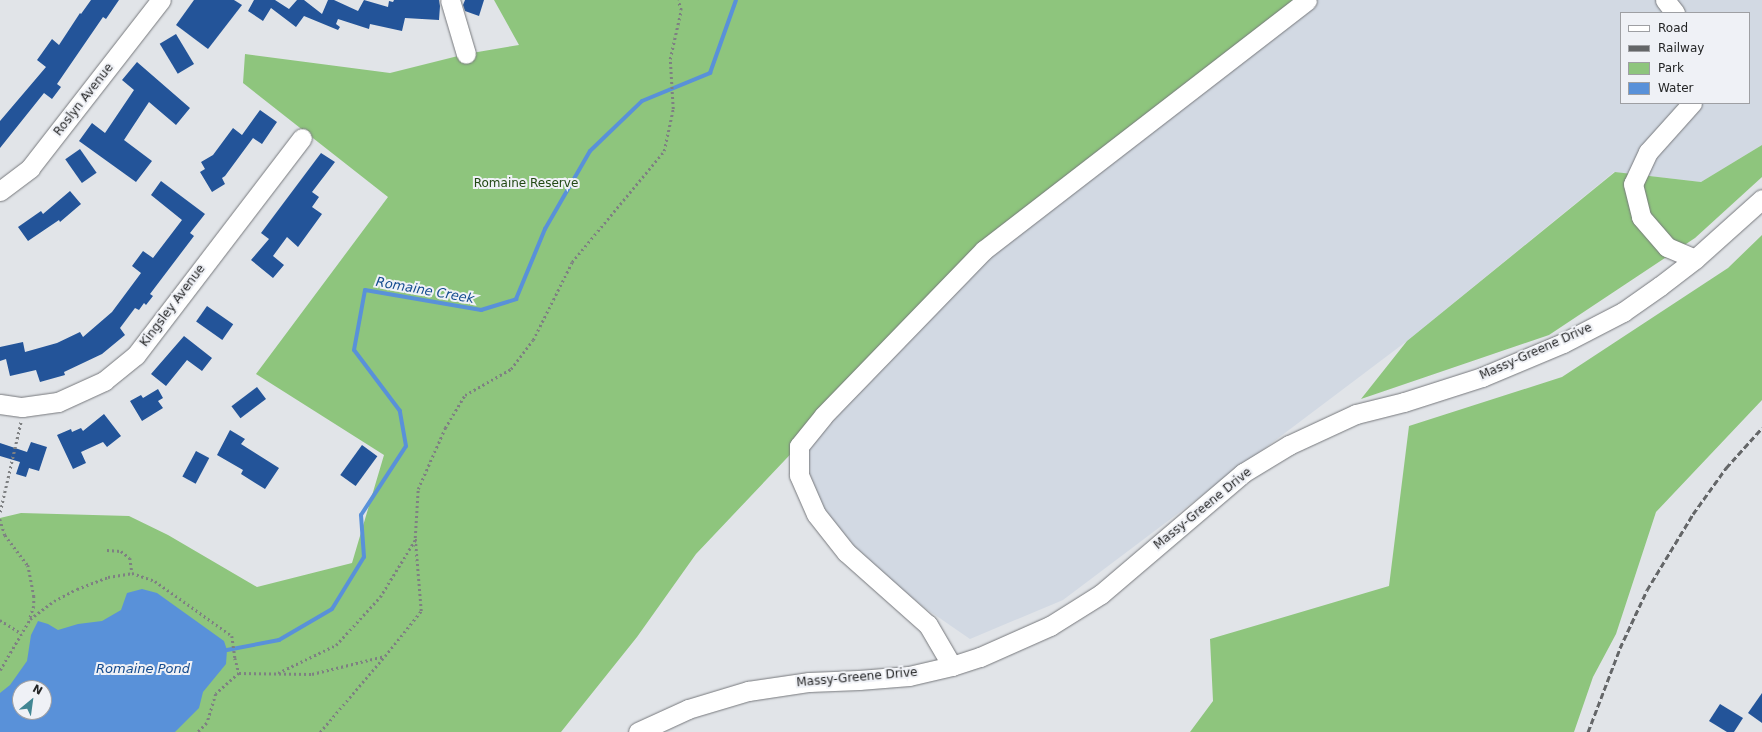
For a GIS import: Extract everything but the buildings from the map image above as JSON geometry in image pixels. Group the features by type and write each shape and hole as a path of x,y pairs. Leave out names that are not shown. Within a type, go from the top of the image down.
{"street":[{"name":"Roslyn Avenue","path":"0,191 30,168 161,0"},
{"path":"450,0 466,54"},
{"path":"952,666 928,625 846,552 816,514 799,475 799,446 823,416 984,250 1307,0"},
{"path":"1288,14 1315,0"},
{"path":"1665,0 1673,12"},
{"path":"1691,104 1648,152 1633,184 1641,217 1667,247 1695,259"},
{"name":"Kingsley Avenue","path":"0,404 22,407 58,402 104,381 136,355 302,138"},
{"name":"Massy-Greene Drive","path":"638,732 688,709 748,691 809,682 909,676 952,666 980,657 1050,626 1101,594 1243,473 1289,445 1356,414 1404,402 1482,377 1563,343 1623,312 1695,259 1762,199"}],"path":[{"path":"320,732 421,611 415,538 418,489 445,428 465,395 511,369 533,340 572,262 664,151 673,109 670,59 681,10 678,0"},
{"path":"0,512 20,430"},
{"path":"0,519 5,535 28,565 34,596 34,606 30,619 0,670"},
{"path":"277,674 336,645 380,597 415,538"},
{"path":"107,550 121,551 130,558 132,573"},
{"path":"30,619 54,601 77,589 108,577 132,573 155,581 232,636 239,673"},
{"path":"0,620 21,633"},
{"path":"198,732 207,723 216,694 239,673 312,674 384,656"}],"shaded area":[{"path":"1308,0 1762,0 1762,145 1701,182 1614,172 1407,341 1063,600 970,639 925,608 852,549 823,514 810,475 808,447 823,416 984,250"}],"green space":[{"name":"Romaine Reserve","path":"494,0 1307,0 984,250 696,554 637,637 561,732 0,732 0,518 21,513 129,516 168,535 257,587 352,563 384,455 256,374 388,197 243,83 245,54 390,73 466,54 519,45"},
{"path":"1762,145 1762,177 1695,238 1549,335 1361,399 1407,341 1615,172 1701,182"},
{"path":"1762,235 1762,400 1656,512 1616,634 1593,677 1574,732 1190,732 1213,701 1210,639 1389,586 1409,426 1562,377 1728,268"}],"water":[{"name":"Romaine Pond","path":"142,589 157,593 224,641 227,650 226,664 203,692 199,708 175,732 0,732 0,693 12,682 12,720 52,720 52,680 14,680 27,661 31,635 38,621 48,624 58,630 78,624 102,621 121,610 127,593"}],"waterway":[{"name":"Romaine Creek","path":"227,650 279,640 332,609 364,557 361,515 406,446 400,411 354,350 365,290 481,310 516,299 545,229 590,151 642,101 710,73 736,0"}],"railway":[{"path":"1588,732 1620,648 1647,590 1693,514 1726,468 1762,428"}]}
